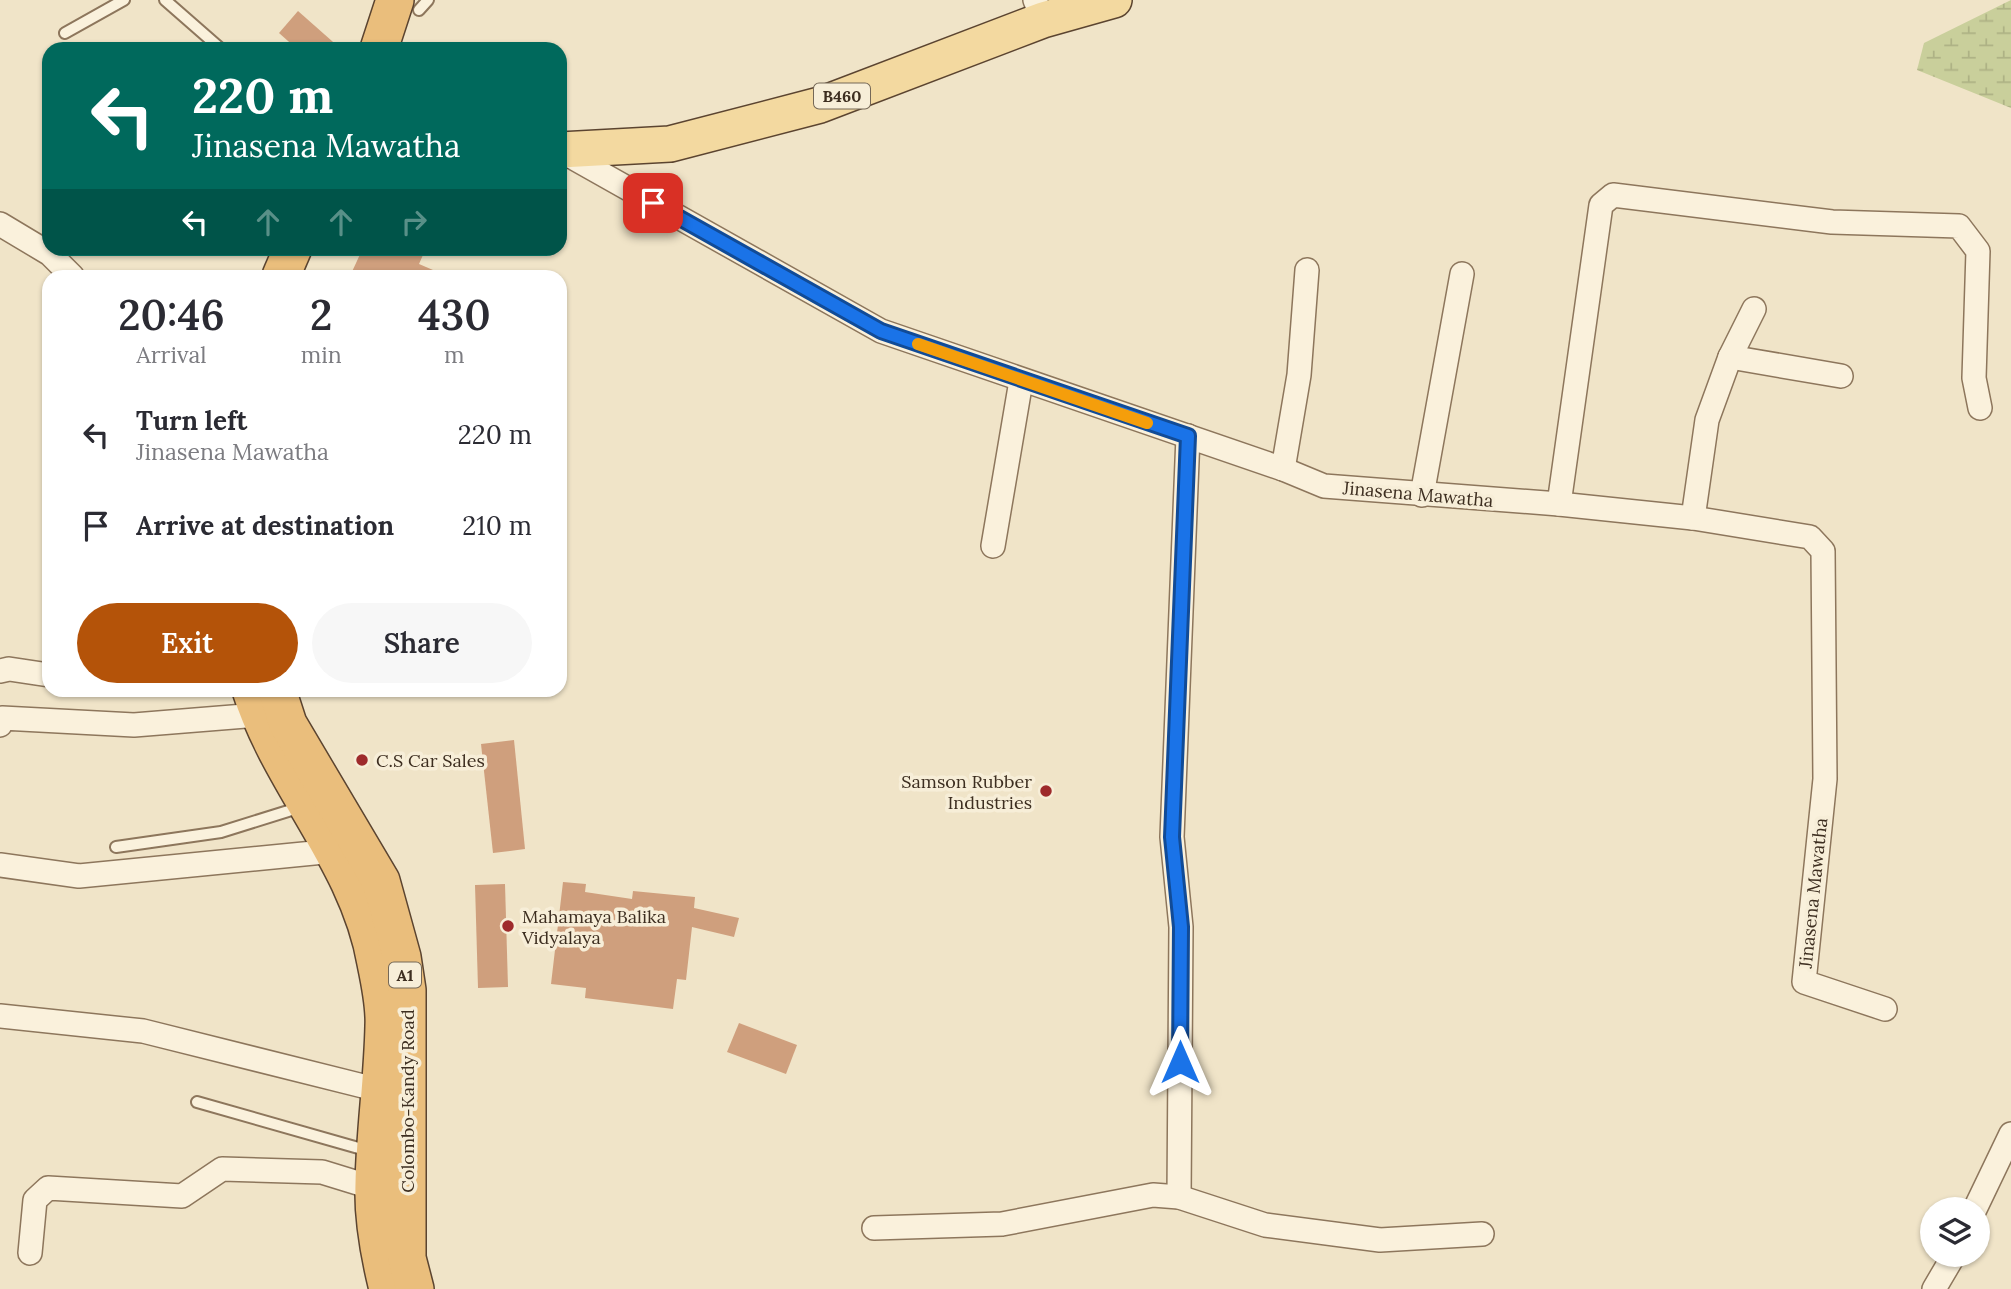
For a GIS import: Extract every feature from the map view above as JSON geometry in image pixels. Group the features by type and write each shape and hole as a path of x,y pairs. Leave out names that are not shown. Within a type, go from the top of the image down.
{"highway":[{"path":"383,42 407,5"},
{"path":"405,42 407,5"},
{"name":"Colombo-Kandy Road","path":"262,698 306,806 334,851 364,916 376,960 385,1023 374,1170 382,1266 388,1289"},
{"name":"Colombo-Kandy Road","path":"262,698 288,724 380,881 402,957 407,990 407,1258 415,1289"}],"main road":[{"name":"B460","path":"567,151 670,144 820,105 1039,10 1114,0"}],"street":[{"name":"Jinasena Mawatha","path":"567,154 881,331 1283,469 1324,486 1559,504 1693,518 1810,537 1822,551 1825,779 1804,982 1885,1009"},
{"path":"1559,504 1601,205 1613,195 1832,222 1959,226 1978,251 1974,378 1980,408"},
{"path":"0,224 42,249"},
{"path":"52,256 66,270"},
{"path":"1283,469 1299,374 1307,270"},
{"path":"1422,495 1462,274"},
{"path":"1693,518 1707,420 1730,357 1754,309"},
{"path":"1730,357 1841,376"},
{"path":"993,546 1021,381"},
{"path":"1179,1197 1181,927 1172,837 1188,436"},
{"path":"0,671 9,669 42,674"},
{"path":"0,725 2,718 134,725 262,698"},
{"path":"0,865 79,876 334,851"},
{"path":"0,1016 143,1031 379,1090"},
{"path":"1981,1197 2011,1134"},
{"path":"30,1253 35,1200 48,1188 182,1196 222,1169 322,1172 374,1170"},
{"path":"874,1228 1002,1224 1153,1195 1179,1197 1265,1225 1380,1240 1482,1234"},
{"path":"1934,1289 1947,1267"}],"lane":[{"path":"65,33 124,0"},
{"path":"165,0 213,42"},
{"path":"116,846 221,832 306,806"},
{"path":"197,1102 374,1170"}],"green space":[{"path":"2011,0 2011,108 1917,70 1924,43"}],"building":[{"path":"298,11 333,42 289,42 279,33"},
{"path":"359,256 422,256 419,264 433,270 353,270"},
{"path":"514,740 525,849 493,853 481,744"},
{"path":"563,882 586,884 585,892 632,899 633,891 695,897 694,908 739,918 734,937 692,927 686,980 677,979 673,1009 585,998 586,988 551,984"},
{"path":"505,884 508,987 478,988 475,885"},
{"path":"739,1023 797,1045 786,1074 727,1052"}],"slow traffic":[{"path":"918,344 1147,423"}],"place":[{"name":"C.S Car Sales","path":"362,760"},
{"name":"Samson Rubber Industries","path":"1046,791"},
{"name":"Mahamaya Balika Vidyalaya","path":"508,926"}],"route":[{"path":"653,203 881,331 1188,436 1172,837 1181,927 1180,1062"}]}
